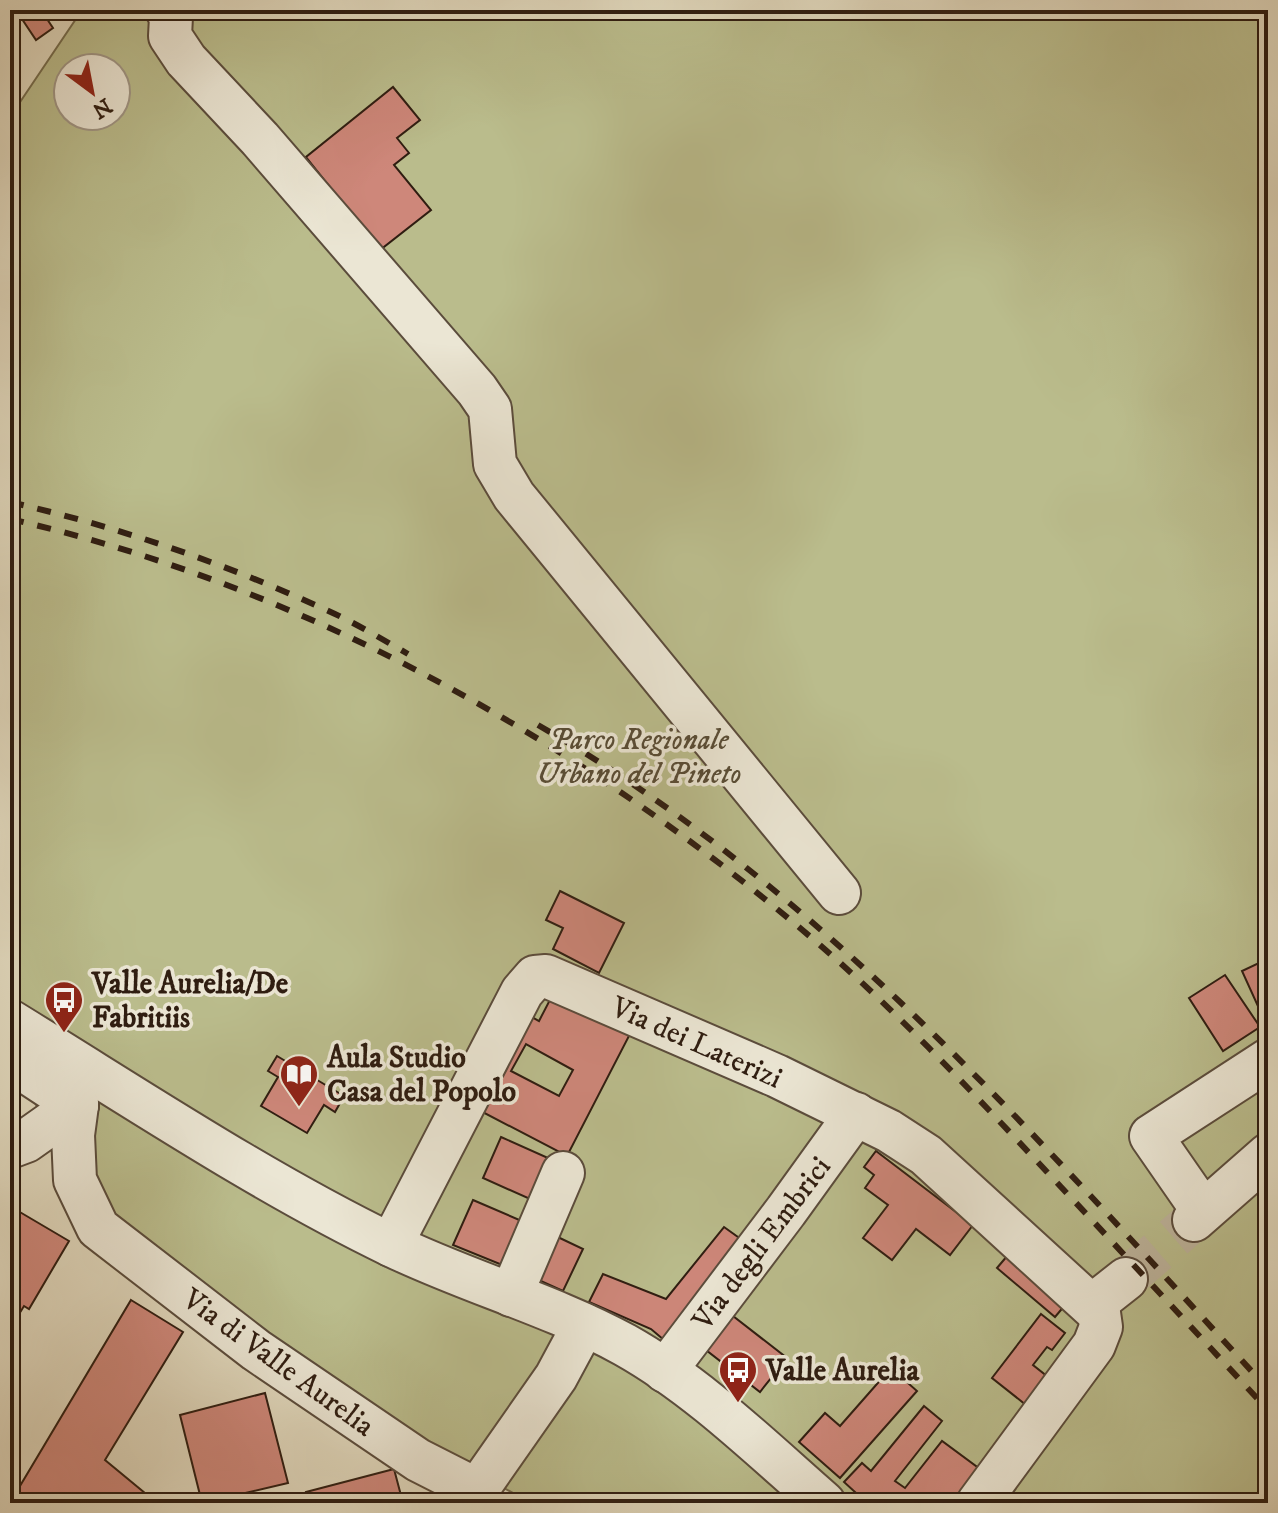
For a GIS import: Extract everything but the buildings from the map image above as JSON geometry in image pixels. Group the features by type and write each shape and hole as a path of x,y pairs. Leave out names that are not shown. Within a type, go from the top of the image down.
{"street":[{"path":"167,10 171,17 170,36 186,60 260,139 477,390 490,409 495,464 514,496 839,893"},
{"name":"Via dei Laterizi","path":"391,1245 522,992 535,977 546,976 777,1076 889,1131 926,1155 1010,1235 1093,1305"},
{"path":"10,1021 252,1169 391,1245 584,1325 628,1347 665,1371 739,1452 824,1503"},
{"path":"1268,1060 1151,1136 1198,1216 1268,1155"},
{"path":"10,1061 77,1105 26,1141 10,1147"},
{"name":"Via di Valle Aurelia","path":"77,1105 73,1135 75,1180 98,1228 268,1358 418,1460 488,1496 584,1325"},
{"name":"Via degli Embrici","path":"665,1371 856,1114"},
{"path":"511,1295 563,1173"},
{"path":"978,1503 1094,1345 1101,1321 1093,1305 1126,1279"}],"green space":[{"name":"Parco Regionale Urbano del Pineto","path":"82,10 1268,10 1268,1503 531,1503 401,1431 107,1222 35,1103 10,1079 10,117 52,55 52,132 132,132 132,52 54,52"}],"tunnel":[{"path":"1126,1279 1194,1220"}],"railway":[{"path":"10,502 130,534 207,561 333,613 408,654"},
{"path":"10,519 120,548 228,586 334,630 436,681 536,737 632,800 724,867 813,939 926,1044 1268,1410"},
{"path":"538,725 643,791 743,865 837,944 928,1028 1015,1116 1268,1389"}],"place":[{"name":"Valle Aurelia/De Fabritiis","path":"64,1034"},
{"name":"Aula Studio Casa del Popolo","path":"299,1108"},
{"name":"Valle Aurelia","path":"738,1404"}]}
